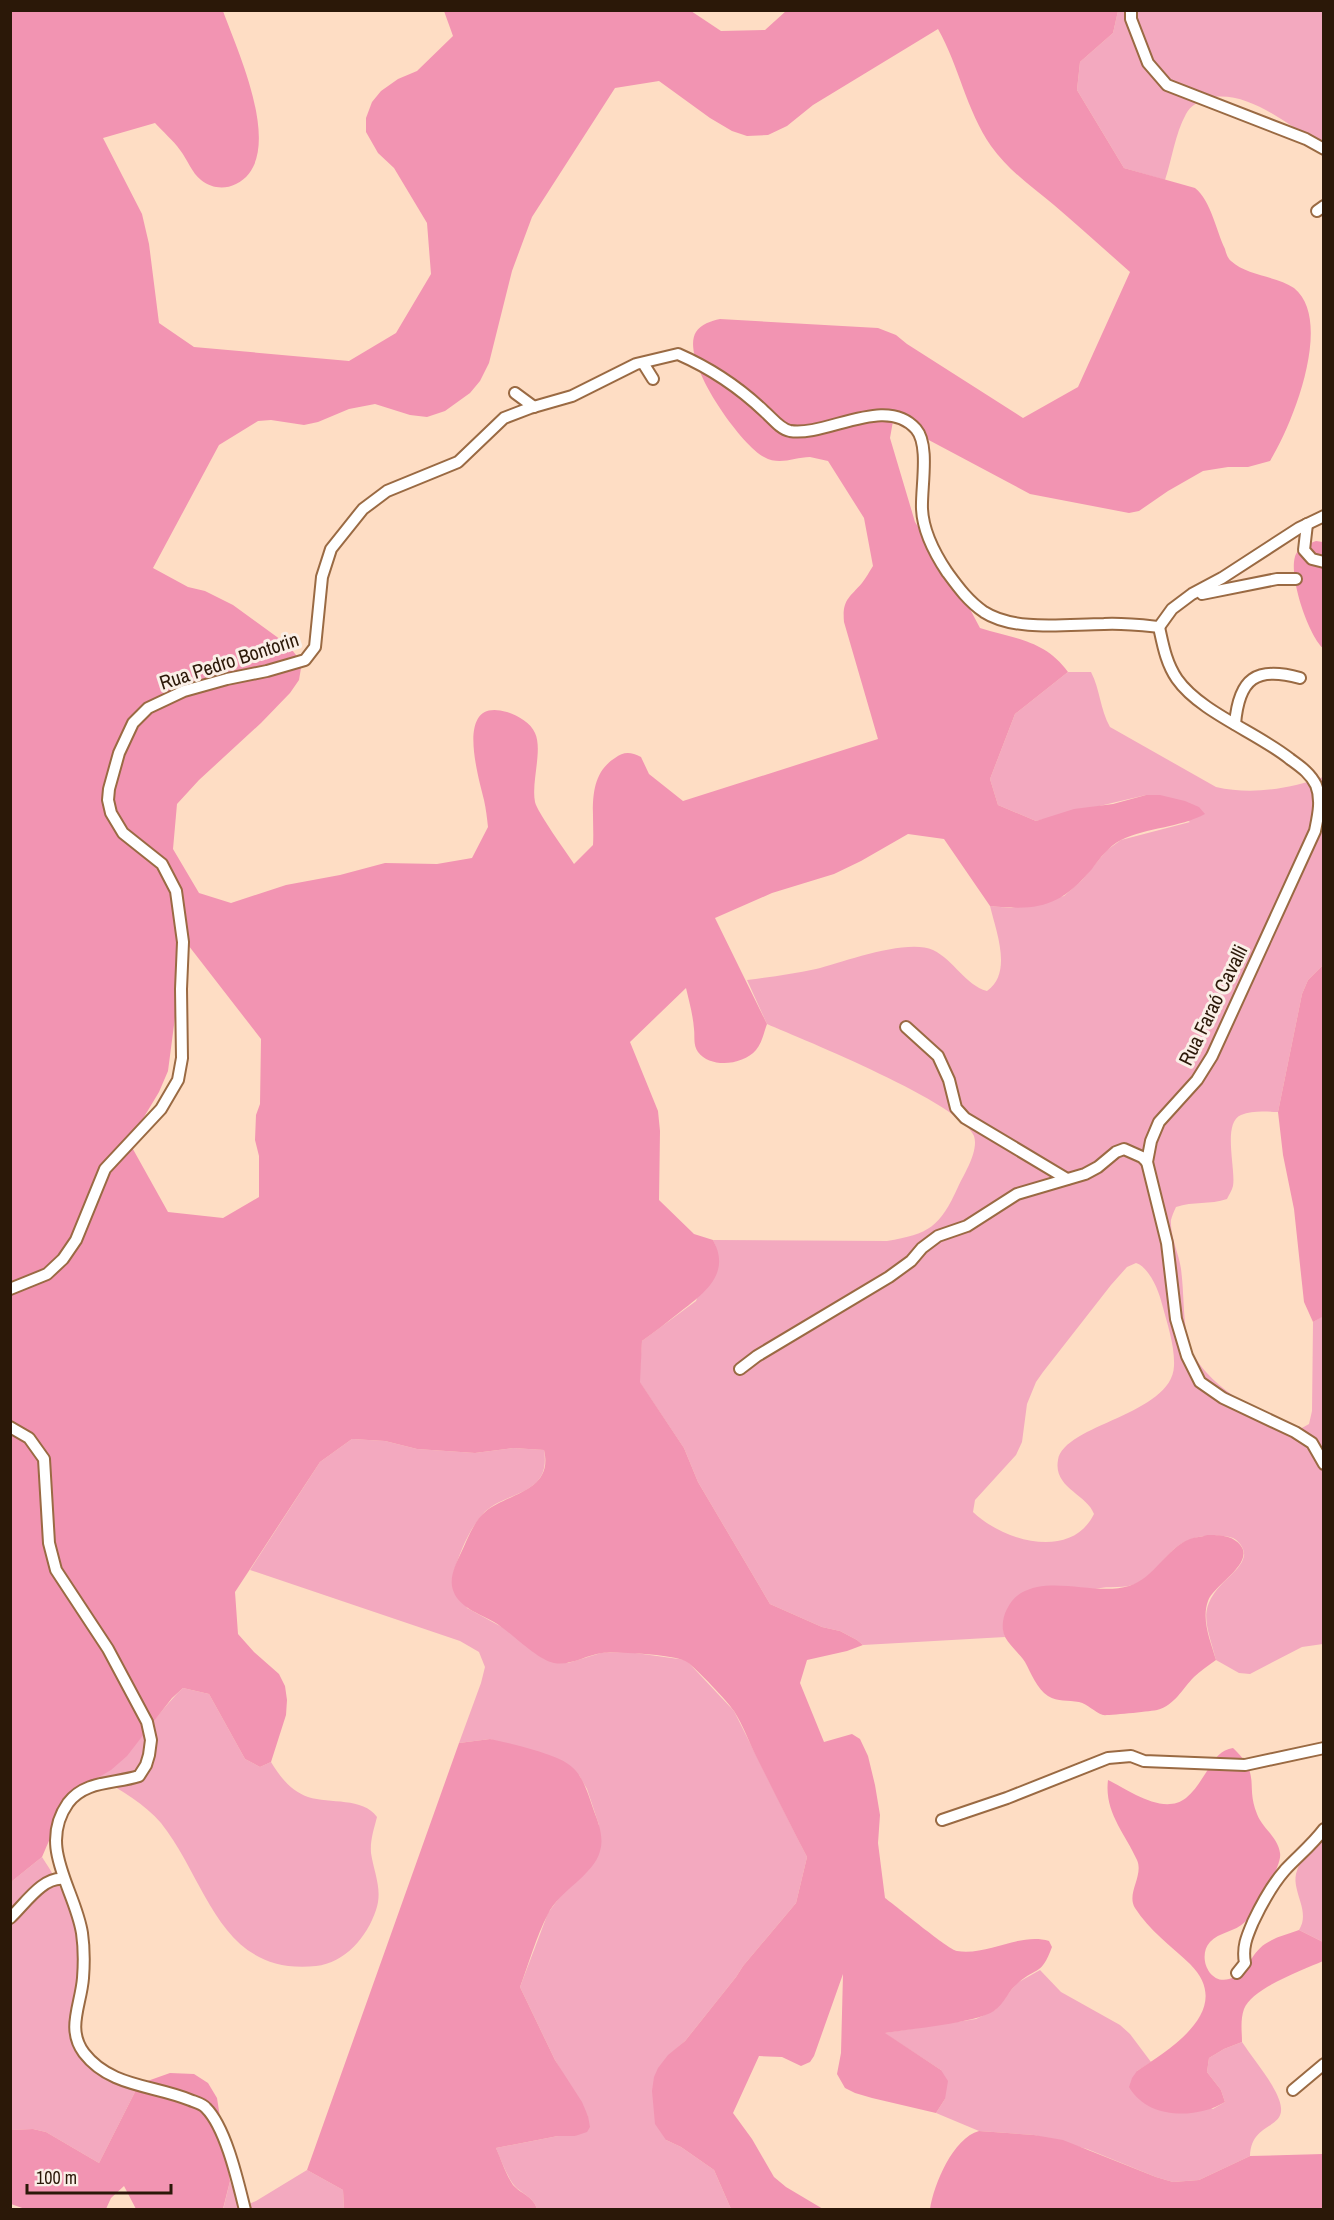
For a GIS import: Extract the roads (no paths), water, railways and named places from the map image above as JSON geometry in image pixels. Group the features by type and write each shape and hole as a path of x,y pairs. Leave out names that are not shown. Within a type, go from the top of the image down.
{"street":[{"path":"1131,10 1131,19 1148,63 1167,85 1306,139 1323,149"},
{"name":"Rua Pedro Bontorin","path":"10,1289 47,1274 63,1259 76,1240 105,1169 161,1109 178,1080 182,1058 183,942 176,891 162,864 123,833 111,813 108,800 119,753 133,723 148,708 183,691 305,660 315,647 322,577 331,549 363,509 387,491 404,482 458,462 504,418 572,396 613,375 644,363 678,354 750,398 781,427 789,431 813,430 833,423 868,417 891,416 905,419 917,430 923,444 922,515 930,540 941,562 969,600 985,613 1010,621 1044,626 1130,624 1159,627"},
{"path":"644,363 653,379"},
{"path":"515,393 534,407"},
{"path":"1159,627 1172,609 1185,599 1323,516"},
{"path":"1307,524 1304,550 1312,559 1323,562"},
{"path":"1185,599 1215,590 1277,579 1296,579"},
{"name":"Rua Faraó Cavalli","path":"1159,627 1166,658 1178,680 1201,702 1284,754 1307,772 1316,786 1321,812 1315,831 1212,1056 1197,1080 1159,1122 1151,1141 1147,1162 1167,1243 1176,1319 1187,1356 1200,1382 1223,1398 1295,1432 1312,1443 1323,1464"},
{"path":"1235,724 1242,691 1248,680 1265,674 1300,678"},
{"path":"906,1027 938,1056 949,1080 956,1108 965,1118 1067,1179"},
{"path":"740,1369 757,1356 889,1277 911,1262 922,1248 938,1236 967,1226 1017,1194 1085,1174 1124,1149 1142,1157 1147,1162"},
{"path":"10,1427 29,1438 44,1460 49,1543 56,1570 108,1649 139,1704 150,1730 149,1755 139,1776 88,1787 75,1795 62,1814 57,1834 57,1859 82,1934 83,1979 74,2025 79,2046 95,2064 114,2077 143,2088 181,2096 206,2107 225,2142 245,2210"},
{"path":"942,1820 1007,1798 1108,1758 1131,1756 1144,1761 1245,1765 1323,1748"},
{"path":"1237,1973 1245,1963 1243,1952 1246,1938 1266,1895 1285,1870 1313,1844 1323,1829"},
{"path":"10,1918 47,1881 55,1878 64,1879"},
{"path":"1293,2090 1323,2064"}]}
